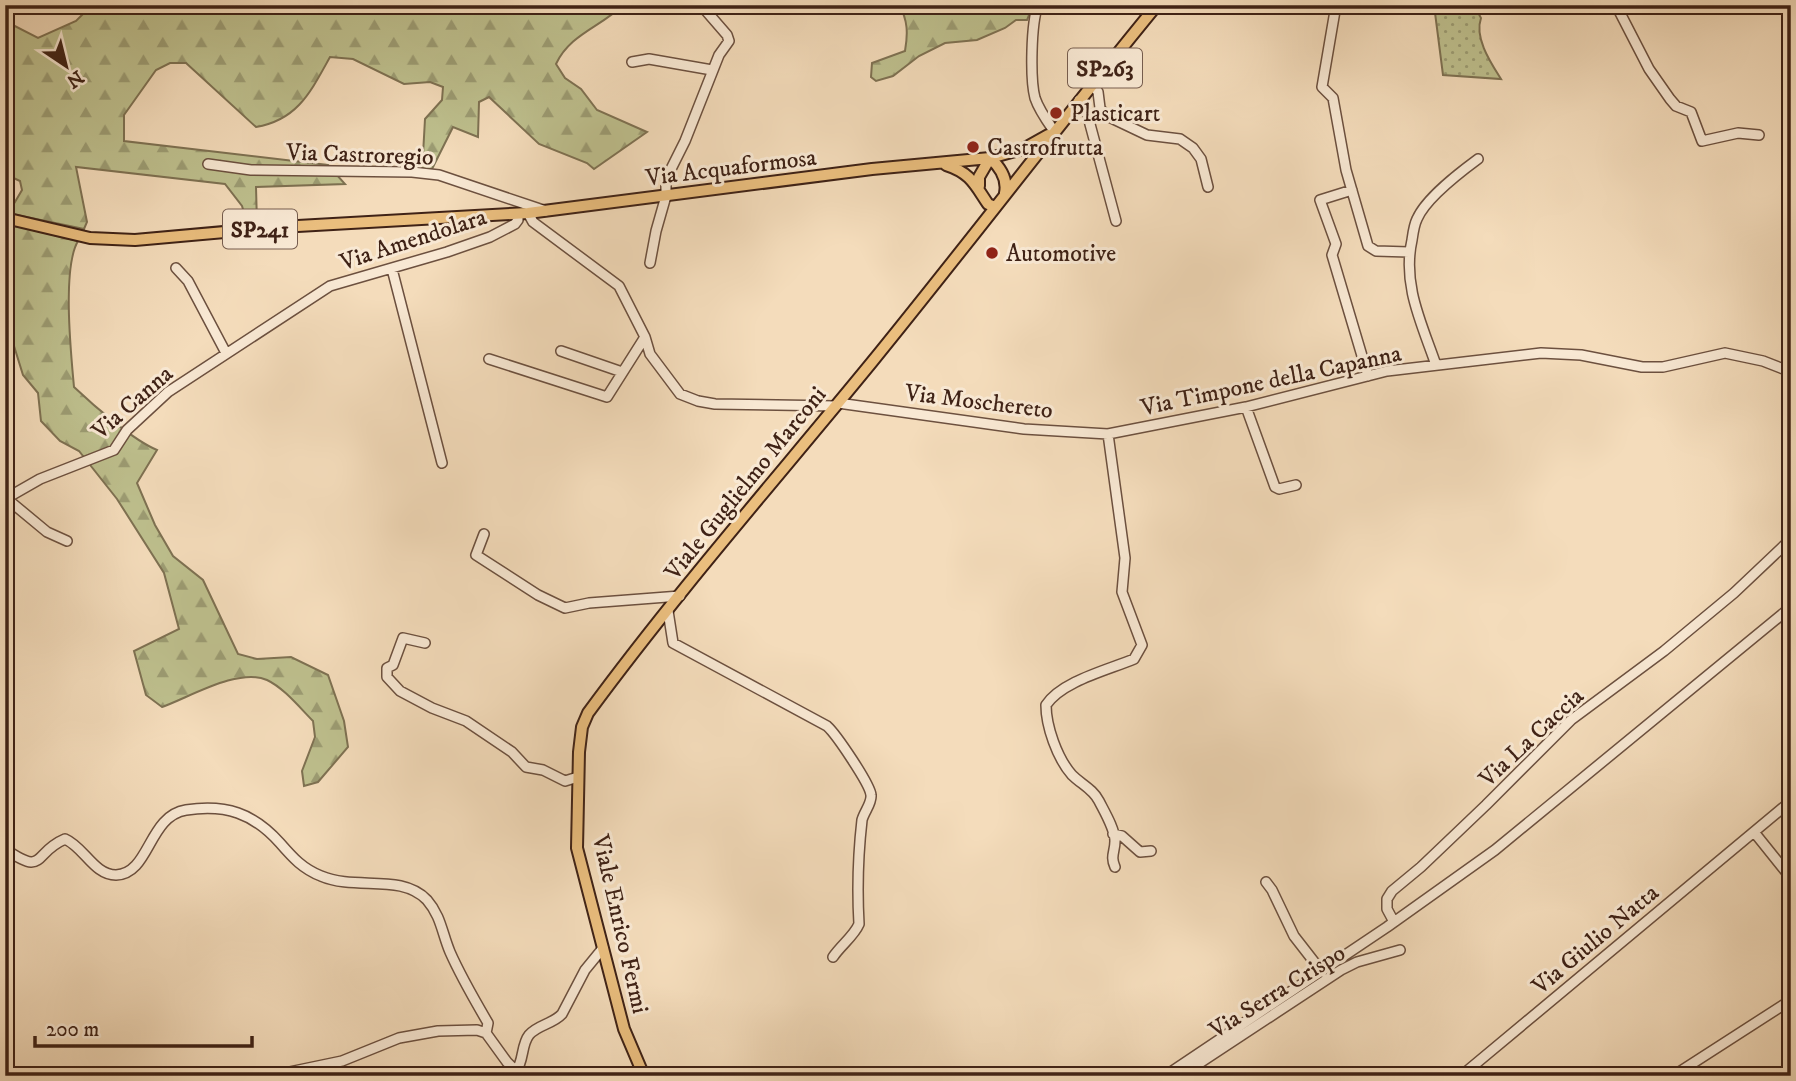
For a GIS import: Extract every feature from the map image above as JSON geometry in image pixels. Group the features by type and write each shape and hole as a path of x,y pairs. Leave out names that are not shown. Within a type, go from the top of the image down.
{"main road":[{"name":"SP263","path":"990,205 1005,193 1157,5"},
{"name":"SP241","path":"940,163 990,158 1023,149 1054,131"},
{"path":"979,186 979,177 990,158 1002,173 1005,193"},
{"name":"Via Acquaformosa","path":"523,213 872,169 940,163"},
{"path":"940,163 958,169 979,186 990,205"},
{"name":"Viale Guglielmo Marconi","path":"579,777 580,736 588,713 680,596 951,265 990,205"},
{"name":"SP241","path":"5,218 90,238 135,240 280,227 523,213"},
{"name":"Viale Enrico Fermi","path":"579,777 577,848 624,1028 644,1076"}],"street":[{"path":"650,264 670,171 685,141 712,70 729,41 727,35 701,5"},
{"path":"1038,5 1033,31 1033,87 1035,99 1054,131"},
{"path":"1336,5 1322,87 1333,98 1352,190 1368,246 1376,251 1409,252"},
{"path":"1616,5 1649,69 1676,106 1691,112 1702,141 1738,133 1759,135"},
{"path":"632,62 649,59 712,70"},
{"path":"1092,84 1098,92 1100,108 1105,115 1147,135 1181,139 1193,148 1201,159 1208,187"},
{"path":"1079,100 1087,113 1116,221"},
{"path":"1436,365 1409,285 1409,252 1416,220 1423,209 1478,159"},
{"name":"Via Castroregio","path":"208,164 251,170 412,172 439,175 548,211"},
{"path":"1352,190 1320,200 1336,244 1332,255 1368,376"},
{"name":"Via Amendolara","path":"313,296 330,286 490,237 515,224 523,213"},
{"name":"Via Moschereto","path":"523,213 619,286 645,337 650,354 665,376 680,394 698,401 715,404 837,404 1024,429 1111,434"},
{"path":"176,268 188,281 226,353"},
{"path":"392,269 442,463"},
{"name":"Via Canna","path":"7,498 40,479 114,450 127,430 168,393 313,296"},
{"path":"489,359 607,397 645,337"},
{"path":"561,351 622,372"},
{"name":"Via Timpone della Capanna","path":"1111,434 1246,407 1368,376 1436,365 1541,354 1581,355 1642,367 1663,367 1725,353 1762,361 1791,373"},
{"path":"1246,407 1275,487 1279,489 1296,485"},
{"path":"1111,434 1125,558 1122,592 1142,645 1134,659 1084,678 1059,692 1046,705 1053,737 1067,769 1091,790 1113,834 1115,840 1111,858 1115,867"},
{"path":"5,479 7,498 47,532 67,541"},
{"path":"484,534 476,555 538,595 565,607 680,596"},
{"name":"Via La Caccia","path":"1394,922 1387,909 1387,899 1392,891 1486,805 1571,720 1664,651 1734,593 1791,539"},
{"path":"1165,1076 1322,972 1495,850 1791,607"},
{"path":"668,611 671,637 679,649 759,688 827,726 845,749 871,796 863,817 858,867 859,924 834,957"},
{"path":"425,643 403,638 393,665 387,668 387,677 400,691 432,708 466,721 512,752 526,767 565,780 579,777"},
{"name":"Via Giulio Natta","path":"1461,1076 1791,801"},
{"path":"5,849 27,863 33,863 65,839 103,872 114,875 123,873 140,860 161,823 175,812 197,808 227,809 245,814 278,840 294,860 308,871 348,883 412,887 425,898 436,911 451,954 488,1023 486,1033"},
{"path":"1754,832 1791,878"},
{"path":"1113,834 1122,836 1140,852 1151,851"},
{"path":"1266,882 1294,936 1322,972"},
{"path":"270,1076 342,1060 399,1038 438,1031 477,1030 486,1033 516,1071 522,1065 527,1038 531,1032 557,1020 585,970 603,948"},
{"name":"Via Serra Crispo","path":"1180,1076 1341,970 1357,962 1401,950"},
{"path":"1673,1076 1791,1000"}],"green space":[{"path":"92,5 623,5 569,45 556,64 565,78 581,89 597,110 647,132 594,169 587,163 539,144 489,97 479,102 478,137 453,127 431,171 404,163 423,155 425,119 442,100 443,87 430,82 404,84 353,59 330,57 309,92 293,111 283,118 256,127 186,63 170,63 156,70 124,115 124,141 328,165 345,184 256,187 257,223 248,226 242,206 225,184 76,167 87,222 84,229 12,214 12,207 22,190 20,181 5,174 5,21 38,38 76,21"},
{"path":"899,5 1033,5 1027,20 1016,20 977,40 945,43 919,56 893,76 876,81 871,77 872,63 905,51 906,27"},
{"path":"1434,5 1474,5 1481,18 1479,26 1482,42 1501,79 1443,75"},
{"path":"13,225 78,241 73,254 69,290 74,387 125,431 157,450 137,483 155,525 173,556 203,580 238,654 257,659 291,657 328,675 344,721 348,747 318,782 304,786 302,771 315,737 313,721 286,693 267,680 242,677 228,680 162,707 146,695 134,651 179,629 164,573 117,499 79,451 60,441 41,421 38,393 23,375 5,317 5,253"}],"place":[{"name":"Plasticart","path":"1056,113"},
{"name":"Castrofrutta","path":"973,147"},
{"name":"Automotive","path":"992,253"}]}
